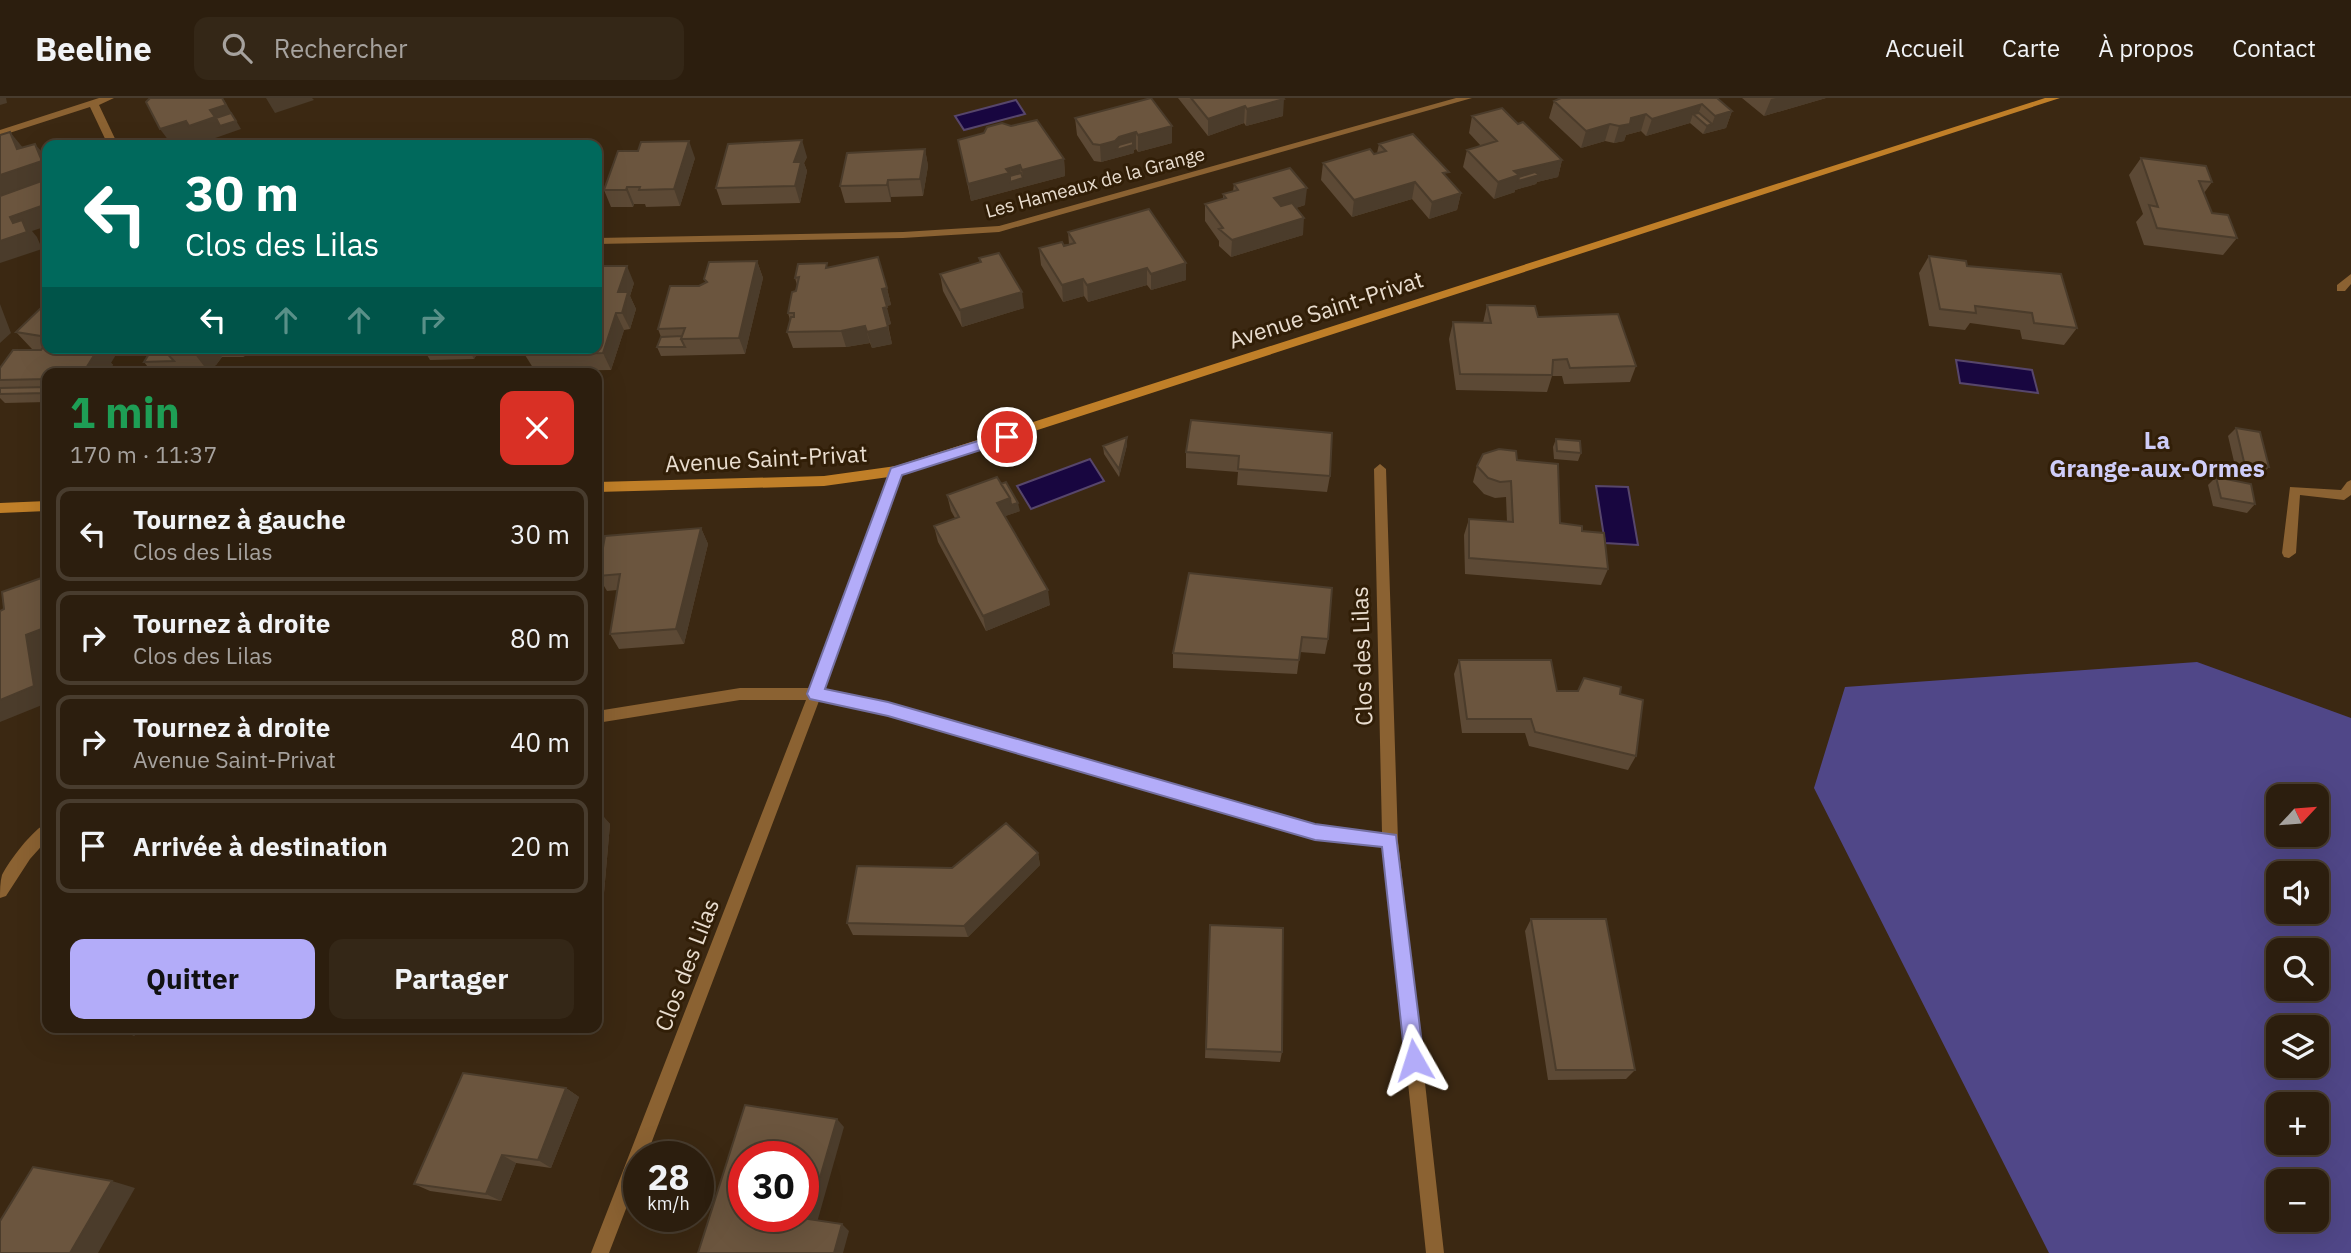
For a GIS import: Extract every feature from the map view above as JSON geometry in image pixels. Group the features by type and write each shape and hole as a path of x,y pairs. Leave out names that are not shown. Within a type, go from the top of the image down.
{"street":[{"path":"0,133 109,98"},
{"name":"Les Hameaux de la Grange","path":"602,241 903,235 999,229 1467,98"},
{"name":"Avenue Saint-Privat","path":"602,487 824,481 896,471 2055,98"},
{"path":"93,103 111,140"},
{"path":"2341,288 2351,278"},
{"name":"Clos des Lilas","path":"1380,469 1390,841 1435,1253"},
{"name":"Clos des Lilas","path":"600,1253 815,694 896,471"},
{"path":"2289,554 2294,490 2344,495 2351,485"},
{"path":"0,508 42,506"},
{"path":"602,716 740,694 815,694 901,713 1315,832 1390,841"},
{"path":"0,891 24,854 42,835"}],"shaded area":[{"path":"1016,100 1025,114 964,130 955,116"},
{"path":"1956,360 2032,370 2038,393 1960,383"},
{"path":"1090,459 1104,481 1031,509 1017,486"},
{"path":"1596,486 1628,487 1638,545 1605,543"},
{"path":"2197,662 2351,718 2351,1253 2049,1253 1814,788 1845,687"}],"building":[{"path":"150,98 222,98 226,105 210,110 215,117 189,126 186,121 160,129 146,102"},
{"path":"1151,98 1172,126 1138,135 1136,132 1100,145 1093,144 1075,118"},
{"path":"1191,98 1284,99 1247,109 1245,106 1208,119"},
{"path":"1561,98 1717,98 1732,111 1715,116 1702,104 1652,119 1646,114 1631,118 1630,124 1610,124 1586,131 1554,101"},
{"path":"1502,108 1518,124 1523,122 1562,160 1514,171 1519,175 1498,182 1467,150 1497,141 1472,116"},
{"path":"231,113 236,121 220,126 216,118"},
{"path":"1699,113 1712,124 1707,126 1693,114"},
{"path":"1037,120 1064,159 1022,170 1020,165 1006,169 1009,173 968,184 958,140 984,133 987,127 1002,123 1011,126"},
{"path":"10,132 17,149 35,144 42,161 0,175 0,135"},
{"path":"1413,134 1449,172 1443,173 1461,193 1432,202 1415,182 1354,200 1323,163 1370,149 1374,154 1386,151 1379,144"},
{"path":"802,140 794,162 801,162 795,186 716,188 728,144"},
{"path":"689,141 674,189 639,190 640,187 627,187 626,190 604,190 618,151 638,151 641,142"},
{"path":"1133,141 1133,145 1116,150 1119,145"},
{"path":"925,149 920,179 888,180 887,185 840,186 847,153"},
{"path":"2141,158 2206,166 2212,182 2199,181 2212,213 2228,215 2237,238 2157,228 2149,205 2158,207"},
{"path":"1290,168 1307,188 1274,198 1281,206 1292,203 1304,218 1232,240 1219,229 1223,228 1205,204 1226,198 1223,194 1238,190 1234,184"},
{"path":"1535,172 1539,175 1518,181 1519,177"},
{"path":"1021,173 1023,178 1010,182 1010,176"},
{"path":"42,181 42,206 10,217 13,223 22,220 27,232 0,241 0,196"},
{"path":"1149,209 1186,263 1151,274 1147,268 1087,285 1083,279 1062,285 1039,248 1062,242 1064,246 1075,243 1068,232"},
{"path":"999,253 1022,292 960,310 940,274 981,262 979,258"},
{"path":"1929,256 1966,261 1967,266 2061,274 2077,328 2034,323 2032,313 1975,306 1976,313 1940,309"},
{"path":"878,257 887,288 882,289 887,307 883,308 888,327 867,332 865,326 841,331 787,332 791,317 794,317 794,313 788,313 792,292 796,291 799,277 795,278 798,264 827,263 826,268"},
{"path":"757,261 739,338 681,339 685,328 658,329 670,286 699,286 707,282 704,279 709,262"},
{"path":"602,266 627,266 618,292 628,292 622,313 616,313 603,353"},
{"path":"1487,305 1535,306 1538,317 1618,314 1636,366 1570,368 1567,359 1553,360 1552,375 1460,374 1453,322 1491,323"},
{"path":"42,307 42,336 16,332"},
{"path":"682,336 685,347 657,347 661,337"},
{"path":"13,350 41,350 42,354 95,354 86,368 42,368 42,379 0,380 0,368"},
{"path":"149,354 168,354 174,361 144,362"},
{"path":"42,387 42,393 0,394 0,388"},
{"path":"1191,420 1332,433 1330,476 1238,469 1239,456 1186,452"},
{"path":"2236,428 2260,432 2269,467 2244,462"},
{"path":"1127,437 1119,469 1103,446"},
{"path":"1556,439 1580,441 1581,453 1557,451"},
{"path":"1499,449 1516,451 1517,460 1558,464 1560,523 1582,526 1582,531 1604,533 1608,569 1469,558 1469,519 1513,522 1511,481 1500,482 1488,478 1477,466 1483,454"},
{"path":"997,477 1010,498 997,503 1048,590 983,616 934,526 959,517 947,495"},
{"path":"2216,477 2251,484 2255,504 2221,498"},
{"path":"1006,482 1018,503 1011,505 1010,498 1001,484"},
{"path":"701,528 676,629 610,634 620,574 602,576 605,536"},
{"path":"1189,573 1332,588 1328,639 1302,637 1299,660 1173,653"},
{"path":"42,578 42,629 26,635 34,686 0,700 0,611 4,609 2,592"},
{"path":"1459,660 1551,660 1557,691 1578,691 1584,678 1621,687 1620,694 1643,700 1636,756 1535,732 1531,719 1467,719"},
{"path":"1006,823 1038,853 964,926 847,923 857,866 952,868"},
{"path":"1531,919 1606,919 1635,1070 1556,1070"},
{"path":"1210,925 1283,928 1282,1052 1206,1049"},
{"path":"463,1073 566,1088 538,1160 502,1155 486,1194 414,1184"},
{"path":"745,1105 837,1119 819,1181 819,1141 734,1141"},
{"path":"728,1159 728,1232 819,1232 819,1221 842,1224 834,1253 698,1253 705,1232 714,1232 714,1203"},
{"path":"33,1167 112,1181 70,1253 0,1253 0,1221"}],"district":[{"name":"La Grange-aux-Ormes","path":"2157,455"}],"route":[{"path":"1007,437 896,471 886,506 815,694 888,709 1315,832 1390,841 1414,1060"}]}
